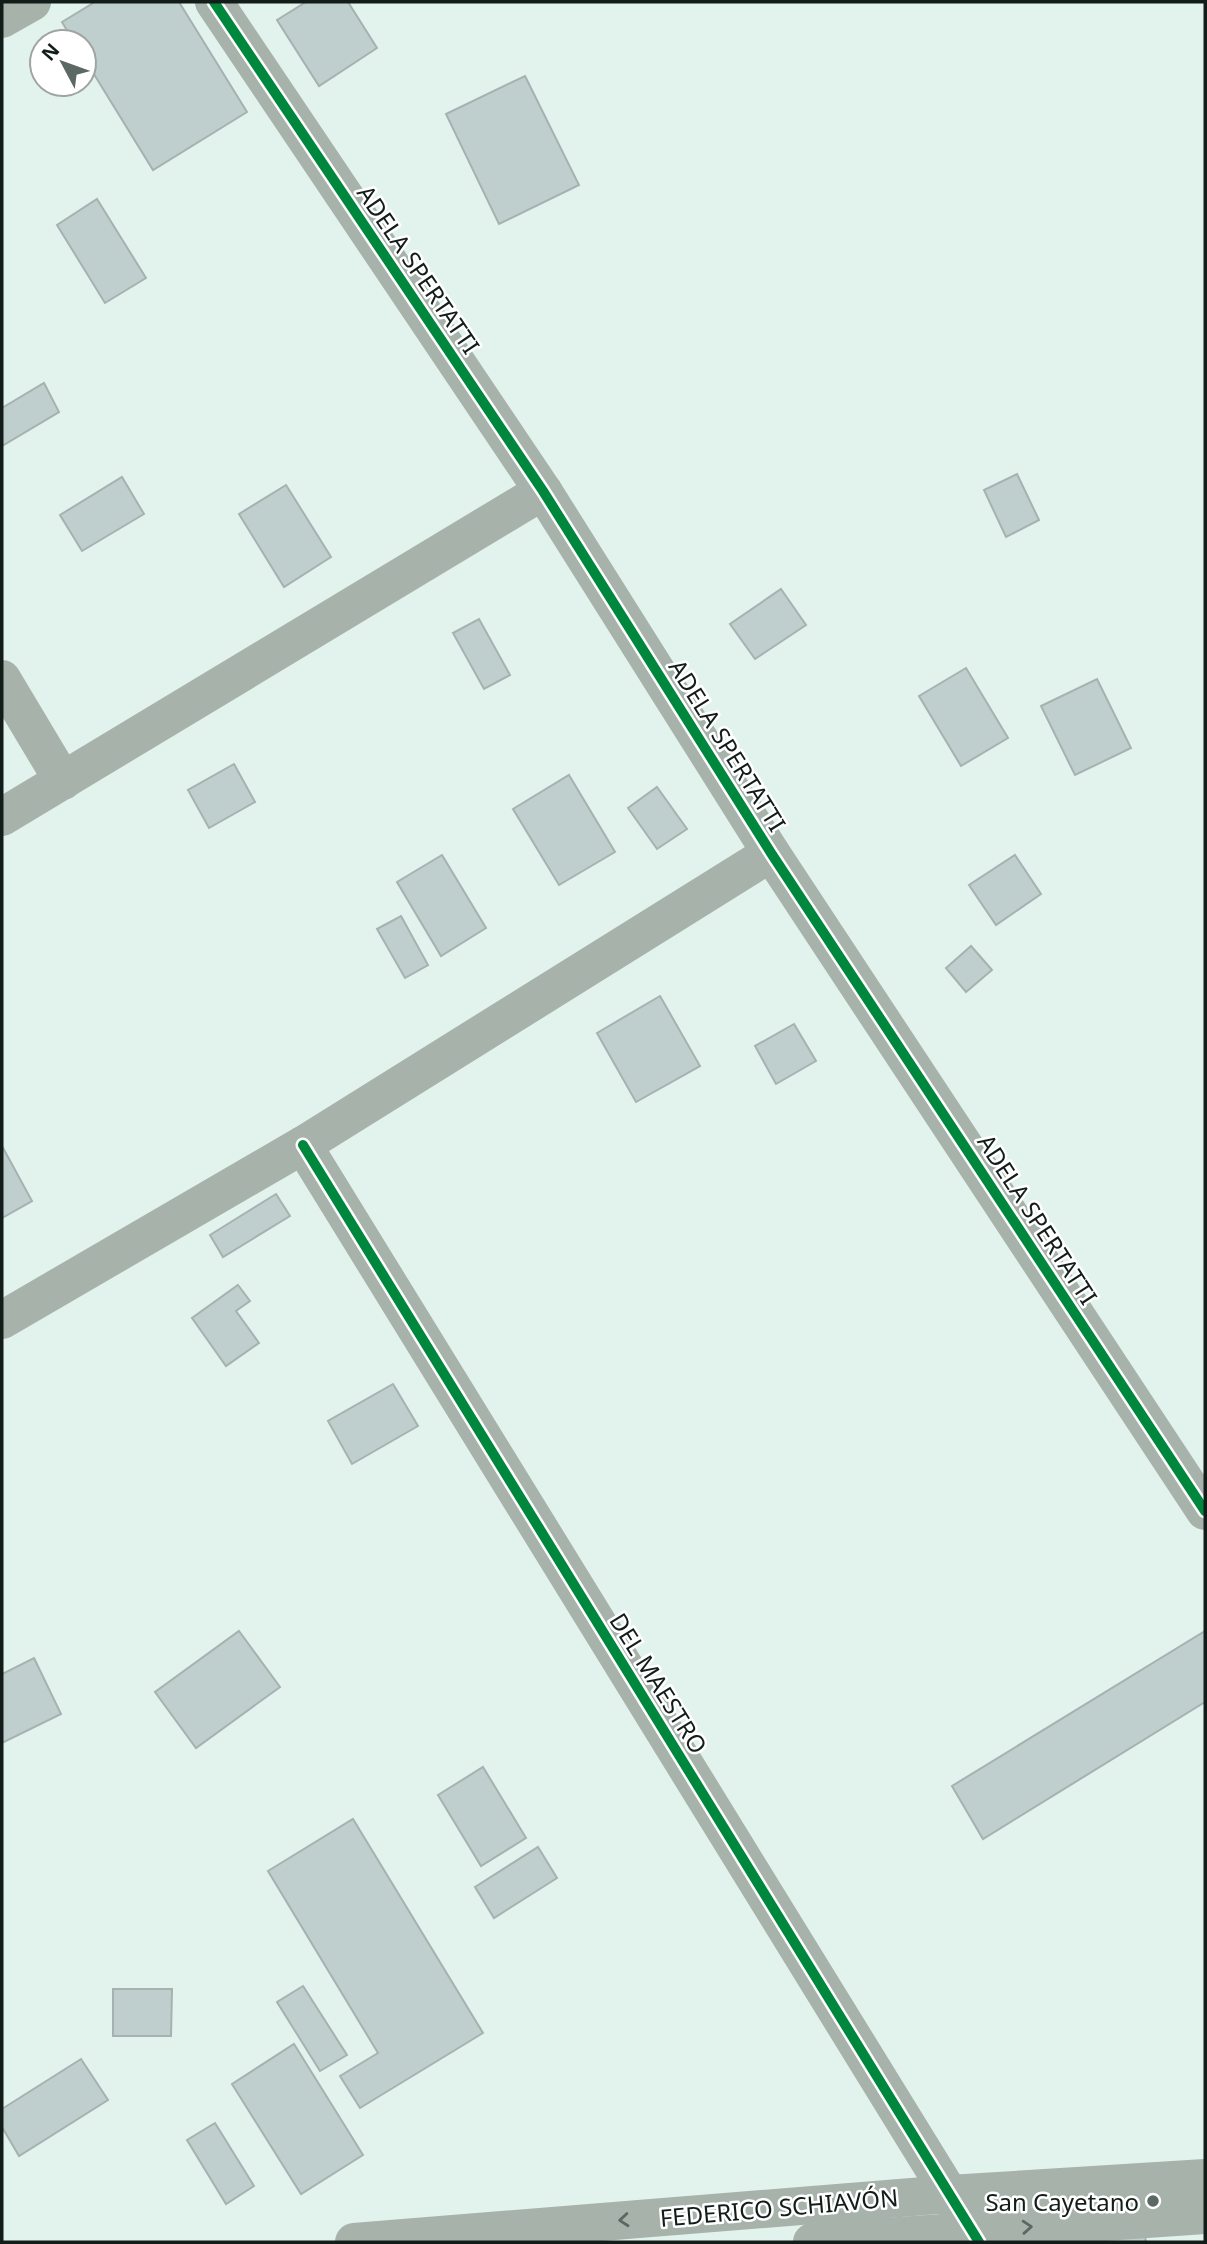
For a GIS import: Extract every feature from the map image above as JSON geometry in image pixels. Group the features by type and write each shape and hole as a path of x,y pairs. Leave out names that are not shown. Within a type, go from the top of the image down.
{"street":[{"path":"2,19 32,2"},
{"name":"ADELA SPERTATTI","path":"214,2 543,491 771,853 1205,1510"},
{"path":"2,817 543,491"},
{"path":"2,679 63,780"},
{"path":"2,1320 303,1145 771,853"},
{"name":"DEL MAESTRO","path":"303,1145 975,2237"},
{"name":"FEDERICO SCHIAVÓN","path":"354,2242 949,2194 1205,2178"},
{"name":"FEDERICO SCHIAVÓN","path":"812,2242 975,2237 1205,2215"}],"building":[{"path":"95,2 179,2 247,112 153,170 98,81 98,28 66,28 62,22"},
{"path":"306,2 348,2 377,48 319,86 277,20"},
{"path":"525,76 579,185 499,224 446,114"},
{"path":"97,199 146,278 105,303 57,225"},
{"path":"44,383 59,412 2,446 2,408"},
{"path":"1017,474 1039,520 1006,537 984,490"},
{"path":"122,477 144,514 82,551 60,515"},
{"path":"286,485 331,557 284,587 239,514"},
{"path":"781,589 806,625 755,659 730,624"},
{"path":"479,619 510,675 484,689 453,633"},
{"path":"966,668 1008,738 961,766 919,696"},
{"path":"1097,679 1131,748 1075,775 1041,706"},
{"path":"234,764 255,802 209,828 188,790"},
{"path":"569,775 615,852 559,885 513,809"},
{"path":"657,787 687,829 657,849 628,808"},
{"path":"442,855 486,928 441,956 397,882"},
{"path":"1015,855 1041,894 996,925 969,885"},
{"path":"401,916 428,965 405,978 377,929"},
{"path":"971,946 992,970 966,992 946,968"},
{"path":"660,996 700,1066 636,1102 597,1033"},
{"path":"794,1024 816,1061 776,1084 755,1046"},
{"path":"2,1146 32,1201 2,1218"},
{"path":"276,1194 290,1216 223,1257 210,1235"},
{"path":"238,1285 250,1301 236,1311 259,1343 226,1366 192,1318"},
{"path":"393,1384 418,1426 352,1464 328,1421"},
{"path":"239,1631 280,1687 196,1748 155,1692"},
{"path":"1205,1631 1205,1702 983,1839 952,1786"},
{"path":"34,1658 61,1714 2,1743 2,1674"},
{"path":"483,1767 526,1838 481,1866 438,1795"},
{"path":"353,1819 483,2033 360,2108 340,2076 378,2053 268,1871"},
{"path":"538,1847 557,1878 494,1918 475,1887"},
{"path":"303,1986 347,2055 320,2071 277,2002"},
{"path":"113,1989 172,1989 171,2036 113,2036"},
{"path":"294,2044 363,2155 301,2194 232,2084"},
{"path":"81,2059 108,2100 19,2156 2,2127 2,2109"},
{"path":"215,2123 254,2186 226,2204 187,2140"},
{"path":"1144,2229 1146,2242 1094,2242 1094,2239"}],"cycle path":[{"path":"214,2 543,491 771,853 1205,1511"},
{"path":"303,1145 979,2242"}],"place":[{"name":"San Cayetano","path":"1153,2201"}]}
